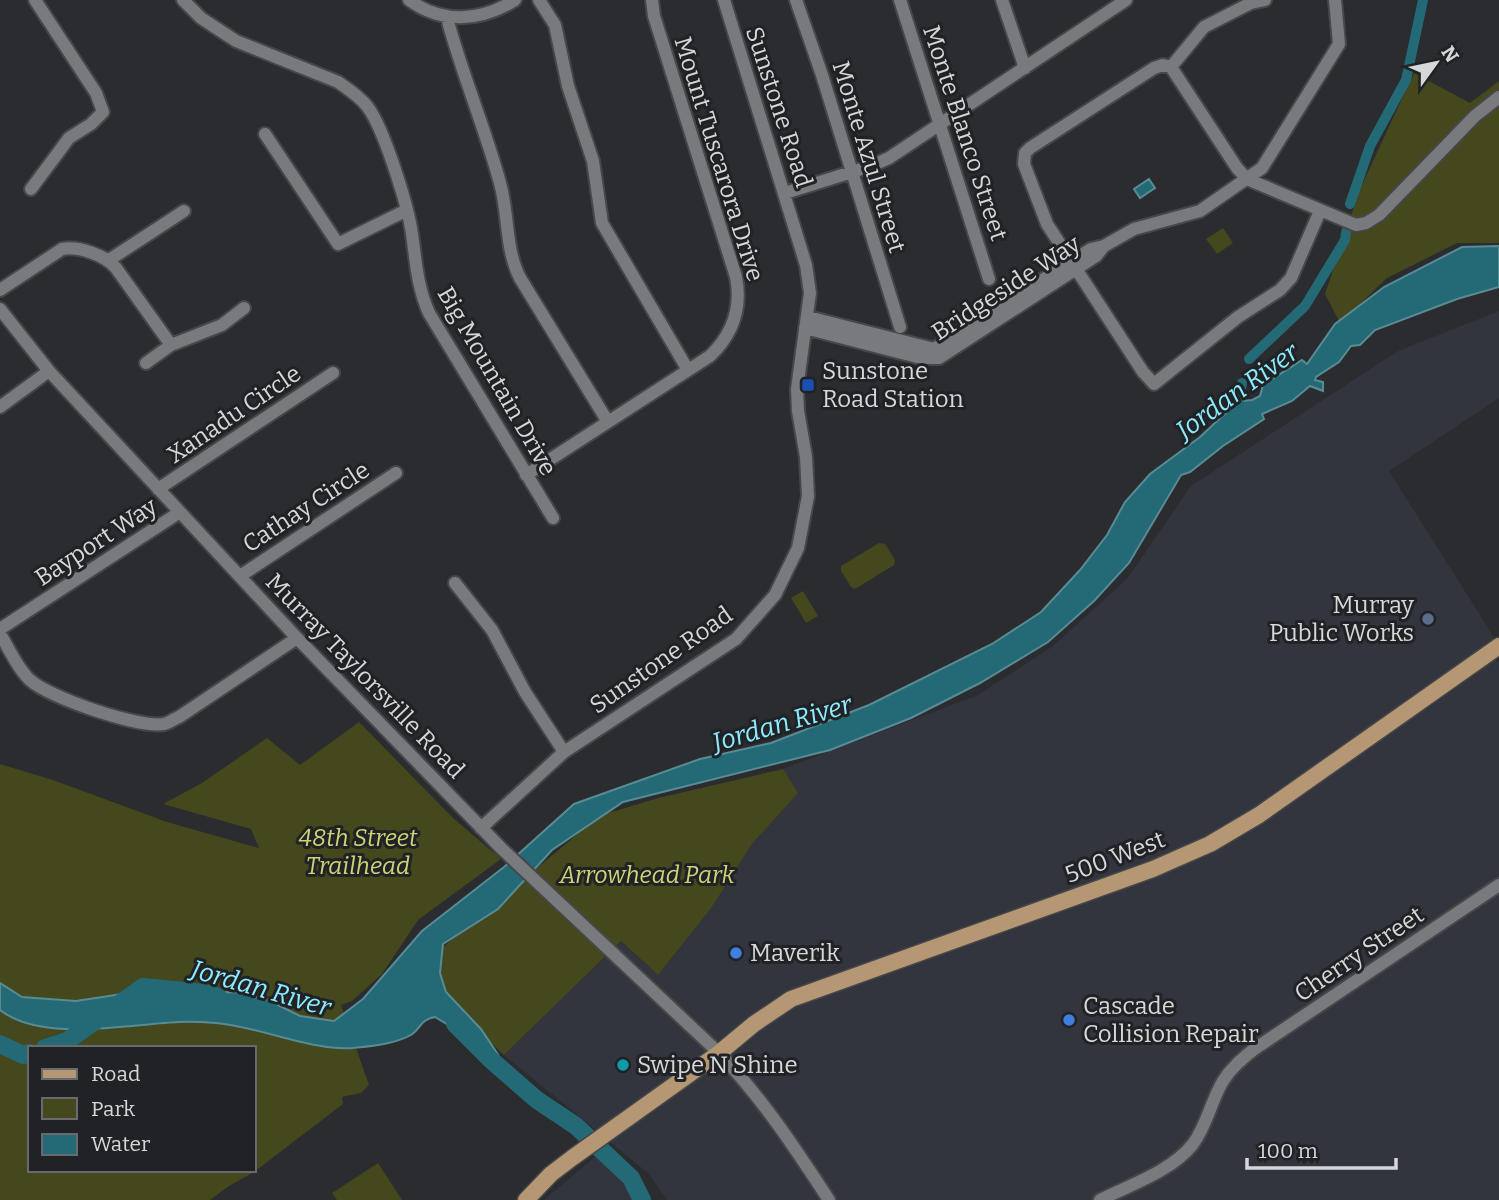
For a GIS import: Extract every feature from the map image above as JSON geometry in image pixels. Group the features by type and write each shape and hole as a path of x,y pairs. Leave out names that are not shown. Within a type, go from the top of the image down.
{"main road":[{"name":"500 West","path":"526,1200 551,1174 585,1148 719,1054 754,1024 791,999 1153,869 1210,844 1273,806 1499,646"}],"street":[{"path":"31,189 69,138 91,124 103,112 96,93 35,0"},
{"name":"Big Mountain Drive","path":"183,0 201,18 236,41 344,86 358,97 377,121 407,210 415,266 426,305 553,518"},
{"path":"408,0 433,14 447,18 493,11 514,0"},
{"path":"539,0 555,25 568,86 593,161 602,223 688,370"},
{"name":"Mount Tuscarora Drive","path":"526,475 710,355 725,339 736,317 738,287 654,16 652,0"},
{"name":"Sunstone Road","path":"481,828 564,752 736,639 775,595 798,548 808,496 797,389 810,293 806,265 785,193 724,0"},
{"name":"Monte Azul Street","path":"796,0 900,327"},
{"name":"Monte Blanco Street","path":"900,0 989,279"},
{"path":"1002,0 1025,68"},
{"path":"785,193 852,173 889,158 1126,0"},
{"path":"1171,67 1204,27 1251,3 1265,0"},
{"name":"Bridgeside Way","path":"806,323 934,349 1074,265 1091,248 1104,246 1134,229 1199,211 1262,168 1339,44 1335,0"},
{"path":"447,18 499,180 508,222 512,260 520,278 608,422"},
{"path":"1320,211 1291,278 1280,290 1238,317 1154,384 1143,372 1047,224 1024,164 1024,153 1154,68 1163,65 1171,67 1247,179 1356,225 1374,219 1475,116 1499,97"},
{"path":"265,134 338,244 407,210"},
{"path":"109,260 184,211"},
{"path":"0,290 62,249 74,249 109,260 171,345"},
{"path":"146,363 171,345 222,325 244,308"},
{"name":"Murray Taylorsville Road","path":"0,309 49,371 297,638 508,855 719,1054 759,1098 829,1200"},
{"path":"0,407 49,371"},
{"name":"Xanadu Circle","path":"158,489 333,373"},
{"name":"Cathay Circle","path":"240,576 396,473"},
{"name":"Bayport Way","path":"0,632 180,512"},
{"path":"455,583 492,630 522,686 564,752"},
{"path":"0,632 28,678 35,684 78,704 151,724 163,724 179,717 297,638"},
{"name":"Cherry Street","path":"1100,1200 1159,1170 1186,1151 1203,1128 1223,1080 1237,1063 1499,885"}],"shaded area":[{"path":"1499,311 1499,398 1389,471 1492,634 1496,662 1499,661 1499,1200 667,1200 648,1173 504,1055 621,941 658,975 712,907 752,844 797,794 783,769 978,695 1053,646 1127,579 1191,486 1398,351"},
{"path":"596,1156 636,1200 544,1200"}],"green space":[{"path":"1414,73 1470,103 1499,81 1499,243 1457,243 1387,278 1340,323 1325,294 1360,189"},
{"path":"1223,228 1233,243 1217,254 1206,239"},
{"path":"879,543 885,544 895,560 894,565 855,589 851,587 841,571 841,566"},
{"path":"803,591 818,616 806,623 791,598"},
{"name":"48th Street Trailhead","path":"359,722 453,818 501,859 418,920 382,974 352,1001 341,1005 369,1085 361,1093 342,1097 343,1104 256,1170 256,1046 28,1046 28,1172 254,1172 210,1200 0,1200 0,764 53,780 167,822 259,848 251,829 163,804 202,783 267,738 300,765"},
{"name":"Arrowhead Park","path":"783,769 798,793 752,844 712,907 658,975 621,941 504,1055 452,1007 439,981 442,948 599,816 658,798"},
{"path":"378,1163 402,1200 337,1200 332,1193"}],"water":[{"path":"1149,179 1155,188 1140,198 1134,189"},
{"path":"1499,246 1499,287 1457,299 1375,330 1360,345 1351,346 1339,362 1316,377 1315,380 1323,382 1323,391 1310,386 1292,401 1262,414 1264,419 1190,472 1181,475 1129,563 1094,601 1048,642 980,683 911,718 830,750 623,802 552,850 498,909 443,944 440,973 446,992 481,1029 499,1056 435,1017 423,1022 411,1035 398,1041 337,1048 233,1025 207,1022 62,1029 18,1020 0,1010 0,983 22,997 76,1001 122,994 236,992 266,999 300,1016 334,1021 363,999 422,931 504,867 574,804 700,759 771,743 869,705 992,644 1041,612 1080,570 1107,535 1125,502 1150,474 1200,437 1232,407 1260,396 1263,385 1302,360 1307,364 1335,324 1384,287 1462,247"}],"waterway":[{"path":"1350,204 1370,146 1406,80 1423,0"},
{"path":"1249,359 1305,306 1345,240 1346,232"},
{"path":"1235,417 1242,383"},
{"name":"Jordan River","path":"51,1046 67,1041 143,987 204,993 218,997"},
{"path":"455,1024 537,1100 576,1126 631,1178 642,1200"},
{"name":"Jordan River","path":"0,1044 23,1055 28,1054"}],"place":[{"name":"Sunstone Road Station","path":"808,385"},
{"name":"Murray Public Works","path":"1428,619"},
{"name":"Maverik","path":"736,953"},
{"name":"Cascade Collision Repair","path":"1069,1020"},
{"name":"Swipe N Shine","path":"623,1065"}]}
